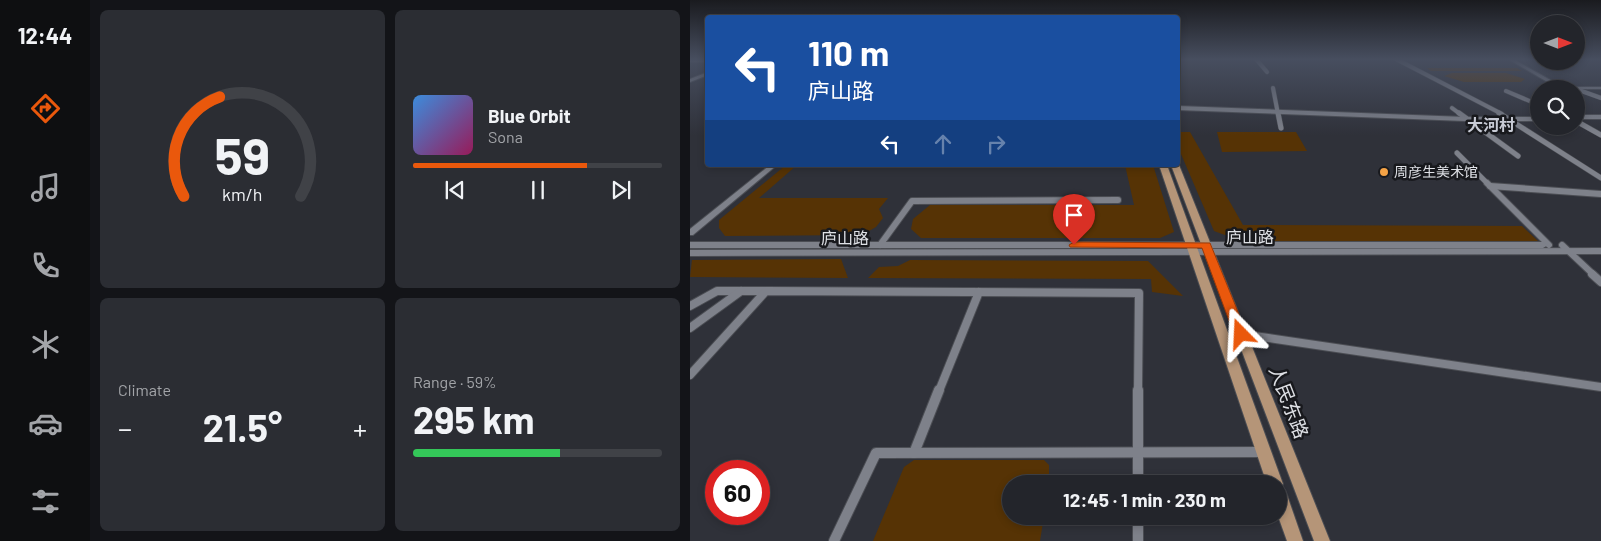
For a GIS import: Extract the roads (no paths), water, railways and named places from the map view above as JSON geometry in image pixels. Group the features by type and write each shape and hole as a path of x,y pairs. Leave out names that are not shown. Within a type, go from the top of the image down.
{"main road":[{"path":"1163,167 1272,475"},
{"name":"人民东路","path":"1176,167 1322,541"},
{"name":"庐山路","path":"690,245 877,249 1566,248 1601,245"},
{"name":"庐山路","path":"1208,249 1549,245 1601,252"},
{"name":"庐山路","path":"690,253 877,249"},
{"path":"1287,518 1295,541"}],"street":[{"path":"1444,84 1513,120 1601,178"},
{"path":"1273,88 1281,128"},
{"path":"1585,88 1601,88"},
{"path":"1506,91 1530,101"},
{"path":"1585,92 1601,98"},
{"path":"1180,108 1466,119 1530,119"},
{"path":"1452,108 1518,156"},
{"path":"1585,118 1601,117"},
{"path":"1585,124 1601,134"},
{"path":"1457,153 1549,245"},
{"path":"690,225 764,167"},
{"path":"690,232 771,167"},
{"path":"1490,186 1601,194"},
{"path":"877,249 912,201 1118,200"},
{"path":"1566,248 1601,282"},
{"path":"690,306 717,291 1139,293 1138,475"},
{"path":"690,328 741,291"},
{"path":"690,375 766,292"},
{"path":"914,453 979,292"},
{"path":"1241,334 1601,387"},
{"path":"834,541 876,453 1264,452"},
{"path":"1138,525 1138,541"}],"place":[{"name":"周彦生美术馆","path":"1384,172"}],"district":[{"name":"大河村","path":"1491,125"}]}
